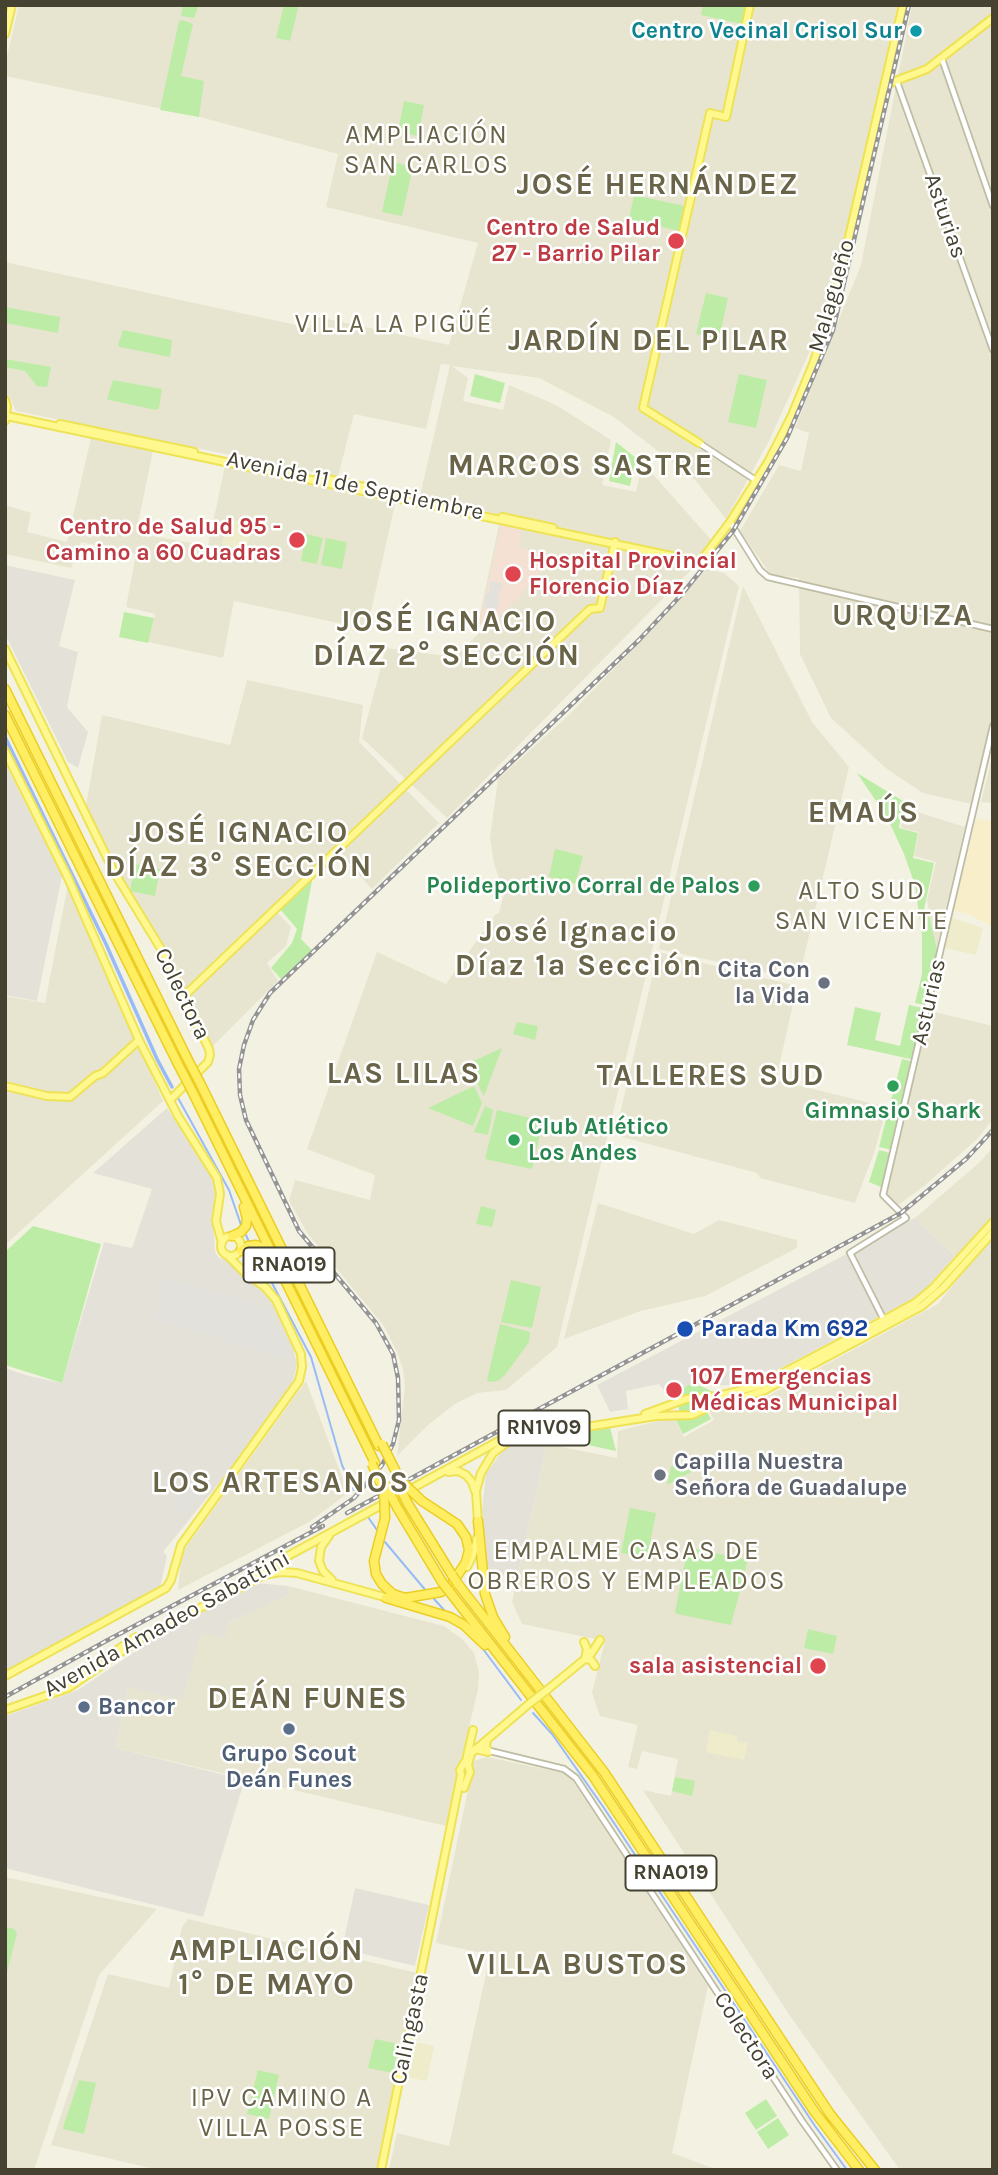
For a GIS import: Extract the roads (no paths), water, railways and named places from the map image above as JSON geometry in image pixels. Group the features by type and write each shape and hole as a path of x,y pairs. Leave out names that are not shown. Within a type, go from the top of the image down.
{"highway":[{"name":"RNA019","path":"5,689 449,1585 518,1661 604,1772 830,2114 875,2170"},
{"name":"RNA019","path":"5,715 398,1509 449,1585 593,1776 825,2128 859,2170"},
{"path":"225,1159 247,1219 243,1230 232,1236"},
{"path":"240,1251 253,1244 265,1250 308,1335 321,1354"},
{"path":"373,1463 384,1491 385,1518 374,1557 376,1574 382,1584 393,1594 405,1598 449,1585 468,1558 466,1537 457,1524 422,1501 400,1480 380,1445"},
{"path":"478,1521 487,1600 518,1661"},
{"path":"386,1598 439,1612 458,1621 484,1643 523,1686"}],"main road":[{"path":"5,34 12,5"},
{"path":"699,443 643,408 710,113 726,117 750,5"},
{"name":"Malagueño","path":"701,561 757,481 792,415 823,335 835,297 903,5"},
{"path":"883,90 890,83 925,70 942,59 993,18"},
{"path":"5,400 8,406 6,418"},
{"name":"Avenida 11 de Septiembre","path":"6,418 15,416 73,427 701,561"},
{"path":"184,996 590,609 600,608 614,543"},
{"name":"Colectora","path":"5,649 114,872 161,949 209,1049 210,1058 170,1100"},
{"path":"5,751 68,878 139,1041 219,1183 220,1199 216,1217 222,1251 271,1293 291,1331 302,1361 299,1381 181,1545 166,1588 5,1676"},
{"path":"5,1086 47,1097 68,1097 103,1073 139,1041"},
{"name":"Avenida Amadeo Sabattini","path":"5,1709 66,1685 141,1634 532,1425 611,1421 654,1412 678,1401 758,1387 886,1323 928,1293 993,1222"},
{"path":"217,1226 241,1241 241,1268"},
{"name":"Avenida Amadeo Sabattini","path":"5,1709 61,1692 83,1680 140,1639 260,1576 275,1572 291,1572 386,1598 418,1600 449,1585 465,1570 473,1555 477,1540 478,1482 485,1464 499,1447 518,1436 545,1428 586,1427 656,1416 695,1414 715,1404 763,1391 932,1298 993,1232"},
{"path":"222,1243 224,1239 232,1236"},
{"path":"228,1256 235,1256 240,1251"},
{"path":"678,1401 676,1411 682,1416"},
{"path":"355,1589 337,1583 325,1574 319,1561 321,1546 330,1536 386,1503 454,1471 464,1473 470,1479 476,1504"},
{"name":"Calingasta","path":"381,2170 465,1769 475,1749 585,1659 594,1651 600,1640"},
{"path":"584,1642 587,1649 585,1659 591,1660 595,1666"},
{"path":"465,1769 473,1732 480,1738 488,1737 488,1752 475,1749"}],"street":[{"path":"942,59 993,206"},
{"name":"Asturias","path":"897,82 993,350"},
{"path":"699,443 757,481"},
{"path":"729,524 762,573 768,577 993,629"},
{"name":"Asturias","path":"886,1323 850,1253 906,1218 883,1195 993,726"},
{"name":"Colectora","path":"488,1752 564,1769 576,1779 837,2170"}],"waterway":[{"path":"5,737 172,1087"},
{"path":"178,1098 229,1190 241,1225"},
{"path":"246,1235 249,1242"},
{"path":"254,1249 311,1357 342,1465 354,1490"},
{"path":"368,1517 377,1530"},
{"path":"385,1542 427,1592"},
{"path":"434,1599 445,1611"},
{"path":"483,1649 521,1700"},
{"path":"533,1713 552,1734 604,1808 847,2170"}],"railway":[{"path":"312,1527 354,1498 382,1465 393,1444 399,1420 398,1378 393,1354 376,1323 299,1231 246,1120 240,1095 239,1069 253,1020 270,993 639,640 682,594 733,531 787,438 833,330 909,5"},
{"path":"347,1513 901,1213 966,1159 993,1130"},
{"path":"5,1697 323,1526"}],"place":[{"name":"Centro Vecinal Crisol Sur","path":"916,31"},
{"name":"Centro de Salud 27 - Barrio Pilar","path":"676,241"},
{"name":"Centro de Salud 95 - Camino a 60 Cuadras","path":"297,540"},
{"name":"Hospital Provincial Florencio Díaz","path":"513,574"},
{"name":"Polideportivo Corral de Palos","path":"754,886"},
{"name":"Cita Con la Vida","path":"824,983"},
{"name":"Gimnasio Shark","path":"893,1086"},
{"name":"Club Atlético Los Andes","path":"514,1140"},
{"name":"Parada Km 692","path":"685,1329"},
{"name":"107 Emergencias Médicas Municipal","path":"674,1390"},
{"name":"Capilla Nuestra Señora de Guadalupe","path":"660,1475"},
{"name":"sala asistencial","path":"818,1666"},
{"name":"Bancor","path":"84,1707"},
{"name":"Grupo Scout Deán Funes","path":"289,1729"}],"district":[{"name":"AMPLIACIÓN SAN CARLOS","path":"427,151"},
{"name":"JOSÉ HERNÁNDEZ","path":"658,185"},
{"name":"VILLA LA PIGÜÉ","path":"394,325"},
{"name":"JARDÍN DEL PILAR","path":"649,341"},
{"name":"MARCOS SASTRE","path":"581,466"},
{"name":"URQUIZA","path":"903,616"},
{"name":"JOSÉ IGNACIO DÍAZ 2° SECCIÓN","path":"447,639"},
{"name":"EMAÚS","path":"864,813"},
{"name":"JOSÉ IGNACIO DÍAZ 3° SECCIÓN","path":"239,850"},
{"name":"ALTO SUD SAN VICENTE","path":"862,907"},
{"name":"José Ignacio Díaz 1ª Sección","path":"579,949"},
{"name":"LAS LILAS","path":"404,1074"},
{"name":"TALLERES SUD","path":"711,1076"},
{"name":"LOS ARTESANOS","path":"281,1483"},
{"name":"EMPALME CASAS DE OBREROS Y EMPLEADOS","path":"627,1567"},
{"name":"DEÁN FUNES","path":"308,1699"},
{"name":"VILLA BUSTOS","path":"578,1965"},
{"name":"AMPLIACIÓN 1° DE MAYO","path":"267,1968"},
{"name":"IPV CAMINO A VILLA POSSE","path":"282,2114"}]}
